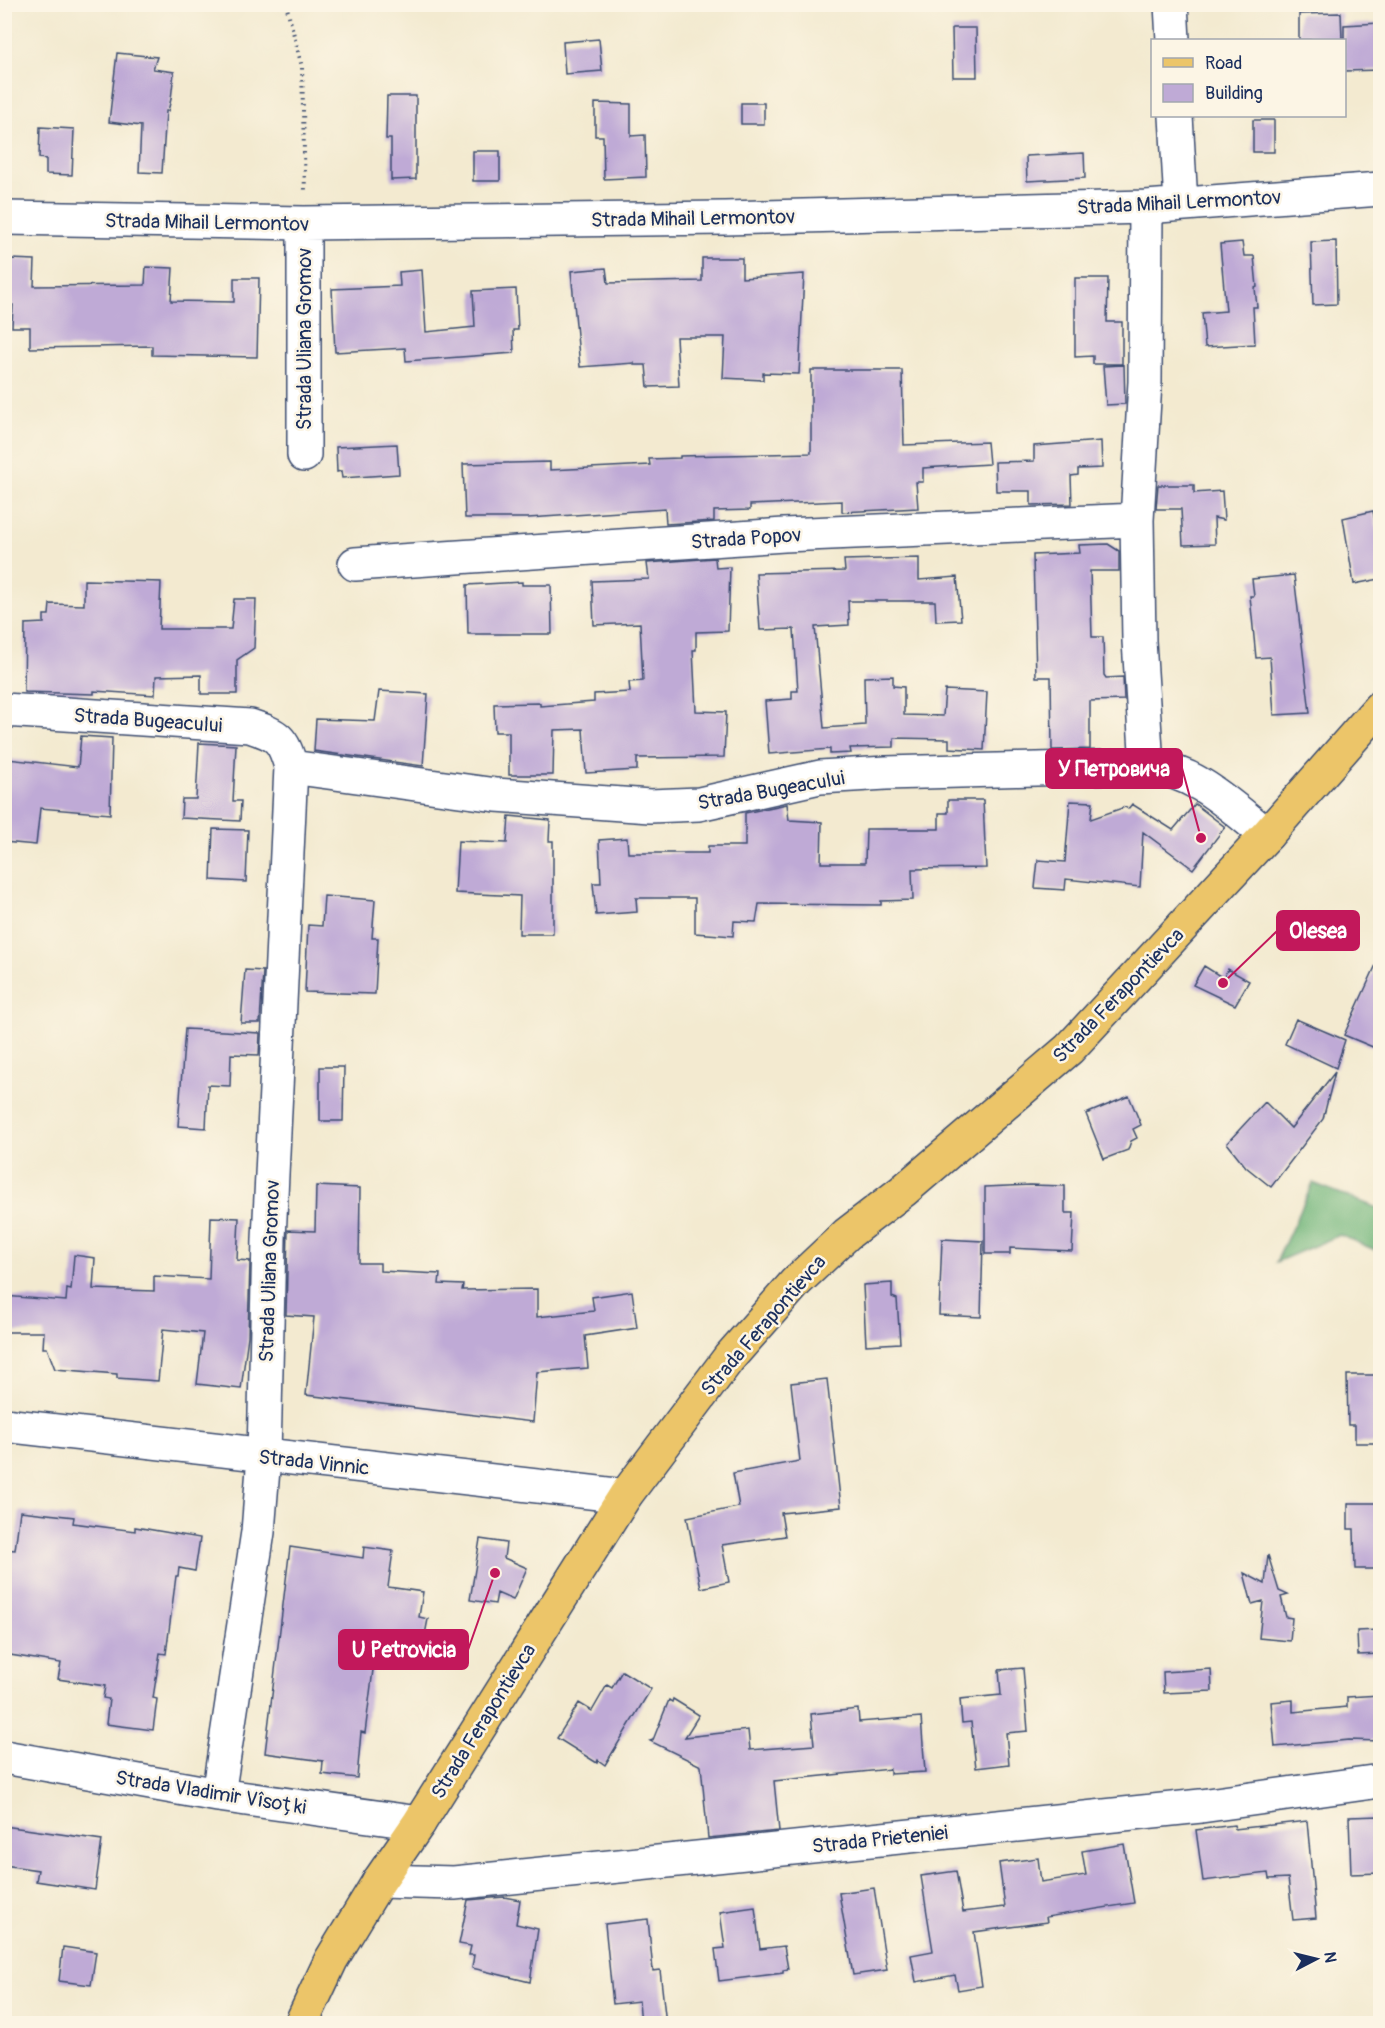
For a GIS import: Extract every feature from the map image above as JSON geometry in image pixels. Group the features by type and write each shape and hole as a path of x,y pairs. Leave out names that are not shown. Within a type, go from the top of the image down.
{"main road":[{"name":"Strada Ferapontievca","path":"301,2024 331,1960 379,1881 625,1496 729,1358 796,1282 847,1234 903,1191 1069,1049 1267,835 1380,707"}],"street":[{"path":"1171,4 1173,39"},
{"path":"1176,117 1181,204"},
{"name":"Strada Mihail Lermontov","path":"4,218 304,224 725,218 1146,207 1380,189"},
{"path":"1146,207 1145,382 1137,520 1138,641 1147,766"},
{"name":"Strada Uliana Gromov","path":"304,224 304,455"},
{"name":"Strada Popov","path":"355,564 784,535 1137,520"},
{"name":"Strada Bugeacului","path":"4,710 250,726 274,734 288,756 496,795 650,806 699,804 820,777 1147,766 1170,768 1187,775 1267,835"},
{"name":"Strada Uliana Gromov","path":"218,1795 258,1532 264,1456 269,1239 288,756"},
{"name":"Strada Vinnic","path":"4,1425 625,1496"},
{"name":"Strada Vladimir Vîsoțki","path":"4,1757 218,1795 418,1823"},
{"name":"Strada Prieteniei","path":"379,1881 454,1882 1201,1806 1380,1781"},
{"path":"320,2024 331,1960"}],"path":[{"path":"286,4 302,67 305,138 304,224"}],"green space":[{"path":"1313,1183 1380,1209 1380,1252 1340,1235 1276,1262"}],"building":[{"path":"1341,13 1342,39 1299,39 1299,14"},
{"path":"1380,23 1380,70 1346,71 1344,25"},
{"path":"952,28 976,28 977,77 953,77"},
{"path":"599,39 602,71 565,74 563,42"},
{"path":"117,53 157,57 153,69 174,72 171,99 168,111 166,111 162,173 139,172 141,126 109,122"},
{"path":"387,96 416,96 416,179 391,180 391,139 386,139"},
{"path":"595,103 631,104 631,136 645,135 646,177 604,179 603,136 595,136"},
{"path":"741,103 764,103 764,124 741,124"},
{"path":"1253,120 1274,120 1274,152 1253,152"},
{"path":"40,127 74,129 72,175 46,174 46,159 39,158"},
{"path":"473,151 500,151 500,181 473,181"},
{"path":"1084,153 1085,178 1027,181 1026,156"},
{"path":"1336,241 1337,304 1313,305 1311,242"},
{"path":"1242,242 1244,256 1254,256 1257,287 1255,288 1257,307 1253,307 1255,344 1205,347 1202,313 1226,311 1220,244"},
{"path":"702,258 742,258 742,278 804,274 799,374 763,373 763,380 723,378 725,337 676,337 679,386 648,387 646,365 634,365 634,363 580,367 571,271 606,268 608,283 702,281"},
{"path":"11,259 35,260 34,286 145,285 146,267 173,268 171,301 234,302 234,278 259,278 257,357 152,355 152,346 30,348 30,327 12,327 13,305 9,305"},
{"path":"422,270 426,332 475,327 473,291 516,289 518,330 513,330 514,353 406,361 405,348 335,352 332,289 400,286 399,272"},
{"path":"1075,278 1108,278 1107,322 1122,322 1122,364 1093,364 1093,356 1075,357"},
{"path":"1124,365 1125,404 1106,405 1103,366"},
{"path":"811,370 902,370 904,445 987,442 989,464 923,468 923,482 916,482 918,508 842,512 842,501 750,505 750,510 714,511 714,521 666,524 665,509 528,518 465,518 463,464 550,462 550,470 650,465 649,459 680,458 680,456 811,453"},
{"path":"1101,441 1102,468 1078,469 1078,475 1071,476 1072,504 1031,505 1031,491 996,491 995,462 1034,461 1034,446"},
{"path":"397,444 399,474 342,478 341,471 337,472 336,447"},
{"path":"1158,485 1194,485 1194,493 1222,491 1224,520 1214,518 1215,544 1183,545 1181,509 1156,509"},
{"path":"1373,511 1380,543 1380,579 1354,584 1343,518"},
{"path":"1108,544 1119,551 1119,571 1090,571 1092,637 1103,637 1104,675 1106,678 1123,677 1124,700 1090,701 1090,749 1052,750 1051,677 1036,677 1033,555 1080,553 1079,545"},
{"path":"715,558 716,568 730,567 728,631 696,632 696,650 693,650 696,711 726,712 724,757 637,758 637,770 586,773 583,729 554,730 553,775 509,775 509,732 495,732 494,704 540,703 540,706 594,702 594,694 630,692 629,682 643,681 640,623 594,625 592,581 649,579 647,563"},
{"path":"919,558 919,580 957,577 961,620 936,621 935,601 848,601 849,625 815,627 824,728 865,725 864,677 893,676 893,686 904,687 904,715 943,716 945,690 987,692 984,750 949,748 949,739 894,738 894,747 850,748 851,753 830,754 830,749 769,754 765,701 792,699 792,691 798,691 794,629 760,630 756,573 845,571 844,560"},
{"path":"1294,575 1310,713 1274,715 1270,657 1256,658 1250,596 1254,596 1252,579"},
{"path":"84,580 161,582 159,629 231,629 234,599 256,599 254,648 237,660 237,694 201,694 201,675 156,676 155,695 94,691 94,694 24,692 25,624 44,623 44,615 49,615 50,604 84,605"},
{"path":"522,582 522,585 551,585 552,634 468,634 467,585"},
{"path":"379,691 428,694 423,766 314,751 316,719 375,721"},
{"path":"81,736 112,738 110,814 40,808 36,845 4,842 8,759 78,767"},
{"path":"199,743 236,745 233,801 241,801 240,821 181,818 182,799 196,799"},
{"path":"948,800 983,800 986,868 912,869 913,900 881,901 881,905 759,904 756,922 734,921 733,936 695,933 695,898 636,898 637,912 596,915 593,883 601,883 599,840 627,838 628,853 708,853 708,846 745,846 745,813 787,804 789,820 822,822 821,863 865,863 866,829 939,829 939,813 948,813"},
{"path":"1070,801 1093,802 1091,819 1125,807 1128,809 1132,804 1173,830 1195,804 1225,827 1193,869 1143,832 1140,887 1066,879 1065,890 1035,888 1038,860 1065,862"},
{"path":"509,816 550,820 549,841 553,841 553,934 519,934 520,896 455,893 458,841 507,843"},
{"path":"213,829 248,830 246,882 211,880"},
{"path":"324,896 375,900 372,938 378,938 375,994 305,992 308,925 322,926"},
{"path":"1380,956 1380,1050 1344,1035"},
{"path":"1204,966 1223,978 1228,969 1249,981 1235,1005 1193,985"},
{"path":"245,970 263,971 260,1023 241,1023"},
{"path":"1296,1019 1345,1040 1336,1068 1285,1044"},
{"path":"185,1029 260,1033 259,1055 231,1054 230,1086 208,1085 206,1128 178,1126"},
{"path":"320,1067 344,1067 343,1121 320,1121"},
{"path":"1335,1072 1323,1119 1271,1187 1246,1167 1227,1143 1265,1102 1291,1128"},
{"path":"1129,1096 1141,1125 1133,1129 1137,1138 1131,1141 1128,1150 1104,1159 1086,1114"},
{"path":"316,1186 360,1188 359,1263 380,1263 380,1271 440,1274 439,1284 463,1285 462,1290 537,1289 537,1317 594,1311 592,1297 632,1291 637,1328 585,1336 588,1368 537,1372 533,1422 306,1395 314,1317 286,1315 288,1230 315,1231"},
{"path":"1065,1186 1065,1213 1074,1213 1072,1251 1010,1248 1010,1254 985,1254 985,1187"},
{"path":"211,1217 239,1218 237,1260 250,1261 248,1336 241,1389 197,1384 203,1333 163,1329 158,1381 117,1378 117,1374 55,1369 47,1348 43,1348 44,1332 4,1332 4,1296 66,1301 67,1289 71,1290 74,1255 95,1258 93,1289 154,1291 154,1276 209,1279"},
{"path":"942,1239 983,1241 981,1317 939,1315"},
{"path":"892,1283 892,1297 897,1299 900,1343 866,1345 863,1285"},
{"path":"1347,1375 1380,1375 1380,1443 1355,1443 1355,1425 1348,1425"},
{"path":"827,1379 841,1507 781,1513 785,1536 722,1545 729,1582 701,1588 687,1517 739,1507 733,1473 800,1461 791,1383"},
{"path":"1348,1503 1380,1503 1380,1569 1355,1569 1354,1529 1348,1529"},
{"path":"20,1511 74,1517 73,1523 135,1531 135,1527 200,1538 195,1571 179,1568 178,1576 176,1576 166,1654 160,1653 153,1698 157,1699 153,1730 106,1724 109,1699 103,1698 105,1686 58,1679 61,1663 4,1654 4,1549 15,1550"},
{"path":"480,1539 506,1543 504,1558 527,1568 513,1600 497,1593 495,1604 470,1600"},
{"path":"290,1547 363,1558 364,1547 393,1551 388,1587 423,1592 419,1617 428,1619 424,1640 384,1633 379,1663 374,1662 365,1733 361,1732 357,1778 322,1774 323,1761 265,1753"},
{"path":"1268,1555 1279,1591 1288,1595 1281,1597 1286,1617 1292,1618 1290,1641 1259,1638 1263,1601 1252,1604 1244,1573 1265,1584"},
{"path":"1380,1630 1380,1654 1358,1655 1357,1631"},
{"path":"1023,1668 1028,1731 1006,1733 1009,1764 976,1768 971,1722 962,1723 960,1699 1001,1695 999,1670"},
{"path":"1211,1669 1212,1691 1164,1693 1163,1672"},
{"path":"622,1671 651,1689 605,1765 598,1760 597,1763 557,1738 579,1703 592,1711 607,1685 612,1688"},
{"path":"1380,1695 1380,1741 1349,1740 1275,1747 1271,1702 1293,1700 1293,1712 1347,1707 1347,1697"},
{"path":"673,1699 699,1715 685,1737 748,1730 750,1750 814,1745 811,1714 858,1709 859,1722 921,1717 925,1772 890,1774 890,1769 774,1781 779,1831 708,1838 701,1766 650,1741 653,1740 669,1700 672,1702"},
{"path":"1380,1816 1380,1873 1351,1874 1349,1817"},
{"path":"1307,1821 1316,1918 1293,1920 1288,1878 1269,1879 1268,1873 1203,1881 1196,1830 1234,1825 1235,1829"},
{"path":"4,1826 102,1840 95,1890 36,1881 38,1870 4,1865"},
{"path":"1124,1844 1134,1903 1046,1917 1047,1922 974,1932 982,1986 958,1990 955,1975 916,1982 911,1955 933,1951 921,1876 956,1871 963,1912 1005,1907 999,1863 1038,1858 1041,1882 1086,1875 1082,1851"},
{"path":"874,1888 887,1970 853,1975 839,1893"},
{"path":"504,1897 520,1900 516,1924 538,1929 530,1982 472,1968 474,1955 469,1955 471,1946 459,1944 468,1900"},
{"path":"755,1907 760,1949 784,1946 788,1969 783,1970 783,1973 719,1981 715,1949 725,1948 720,1912"},
{"path":"648,1919 653,1971 660,1970 666,2024 641,2024 639,2001 613,2004 605,1924"},
{"path":"63,1947 96,1952 91,1985 59,1981"}],"place":[{"name":"У Петровича","path":"1201,838"},
{"name":"Olesea","path":"1223,983"},
{"name":"U Petrovicia","path":"495,1573"}]}
